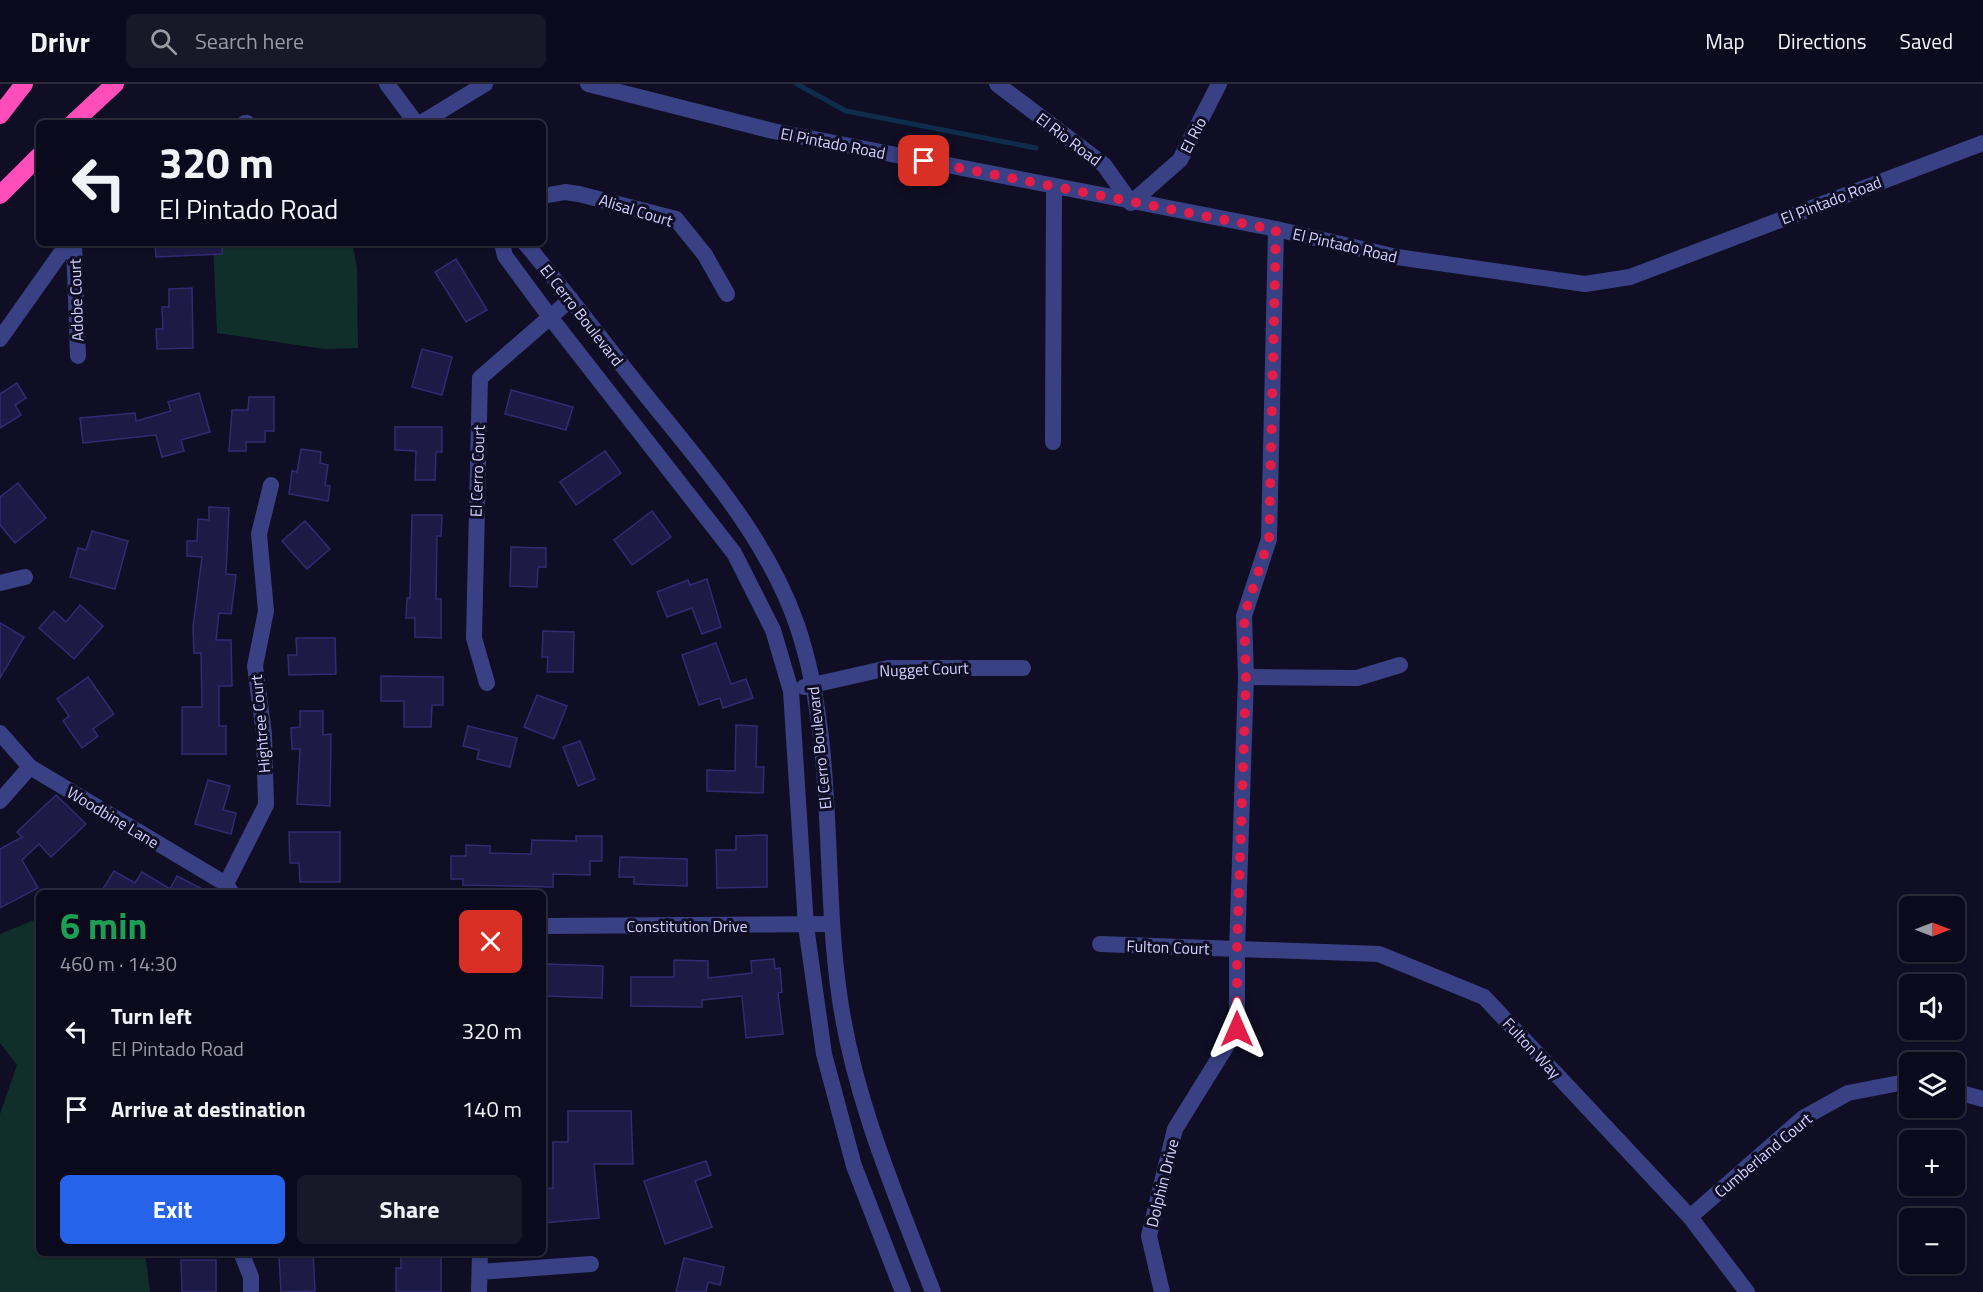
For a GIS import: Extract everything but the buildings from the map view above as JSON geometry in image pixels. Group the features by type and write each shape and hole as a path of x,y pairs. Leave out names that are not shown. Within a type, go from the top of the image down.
{"highway":[{"path":"0,115 24,84"},
{"path":"76,120 115,84"},
{"path":"0,195 36,159"}],"street":[{"path":"387,84 414,120"},
{"path":"426,120 484,84"},
{"name":"El Pintado Road","path":"588,84 773,131 1276,230 1397,257 1585,284 1633,276 1983,143"},
{"name":"El Rio Road","path":"997,84 1104,165 1131,202"},
{"name":"El Rio","path":"1131,202 1180,160 1219,84"},
{"path":"1053,442 1054,187"},
{"name":"Alisal Court","path":"546,195 565,192 579,194 676,219 705,255 727,294"},
{"name":"Dolphin Drive","path":"1162,1292 1149,1236 1175,1129 1237,1029 1237,950 1246,677 1244,616 1269,539 1276,230"},
{"path":"0,339 66,246"},
{"name":"Adobe Court","path":"74,246 78,356"},
{"name":"El Cerro Boulevard","path":"503,246 505,256 550,317 734,553 774,630 791,691 806,926 824,1054 854,1166 903,1292"},
{"name":"El Cerro Boulevard","path":"527,246 733,505 768,560 796,623 813,685 822,742 831,924 847,1042 881,1155 933,1292"},
{"name":"El Cerro Court","path":"487,683 474,638 480,378 571,299"},
{"name":"Hightree Court","path":"229,888 266,805 264,734 255,666 266,611 259,534 271,485"},
{"path":"0,583 25,577"},
{"path":"1246,677 1357,678 1400,665"},
{"name":"Nugget Court","path":"791,691 888,668 1023,668"},
{"name":"Woodbine Lane","path":"0,733 30,767 229,888"},
{"path":"0,801 30,767"},
{"name":"Constitution Drive","path":"546,926 806,926 831,924"},
{"name":"Fulton Court","path":"1100,944 1237,950"},
{"name":"Fulton Way","path":"1237,950 1379,954 1484,997 1690,1217 1747,1292"},
{"name":"Cumberland Court","path":"1690,1217 1803,1118 1848,1093 1899,1083"},
{"path":"1965,1094 1983,1099"},
{"path":"243,1256 251,1277 251,1292"},
{"path":"479,1292 480,1256"},
{"path":"480,1272 591,1264"}],"green space":[{"path":"213,246 353,246 357,267 358,348 324,349 217,333"},
{"path":"36,919 36,1256 145,1256 150,1292 0,1292 0,1114 17,1065 0,1043 0,934"}],"waterway":[{"path":"797,84 846,111 1036,148"}],"route":[{"path":"924,161 1276,230 1269,539 1244,616 1246,677 1237,950 1237,1029"}]}
